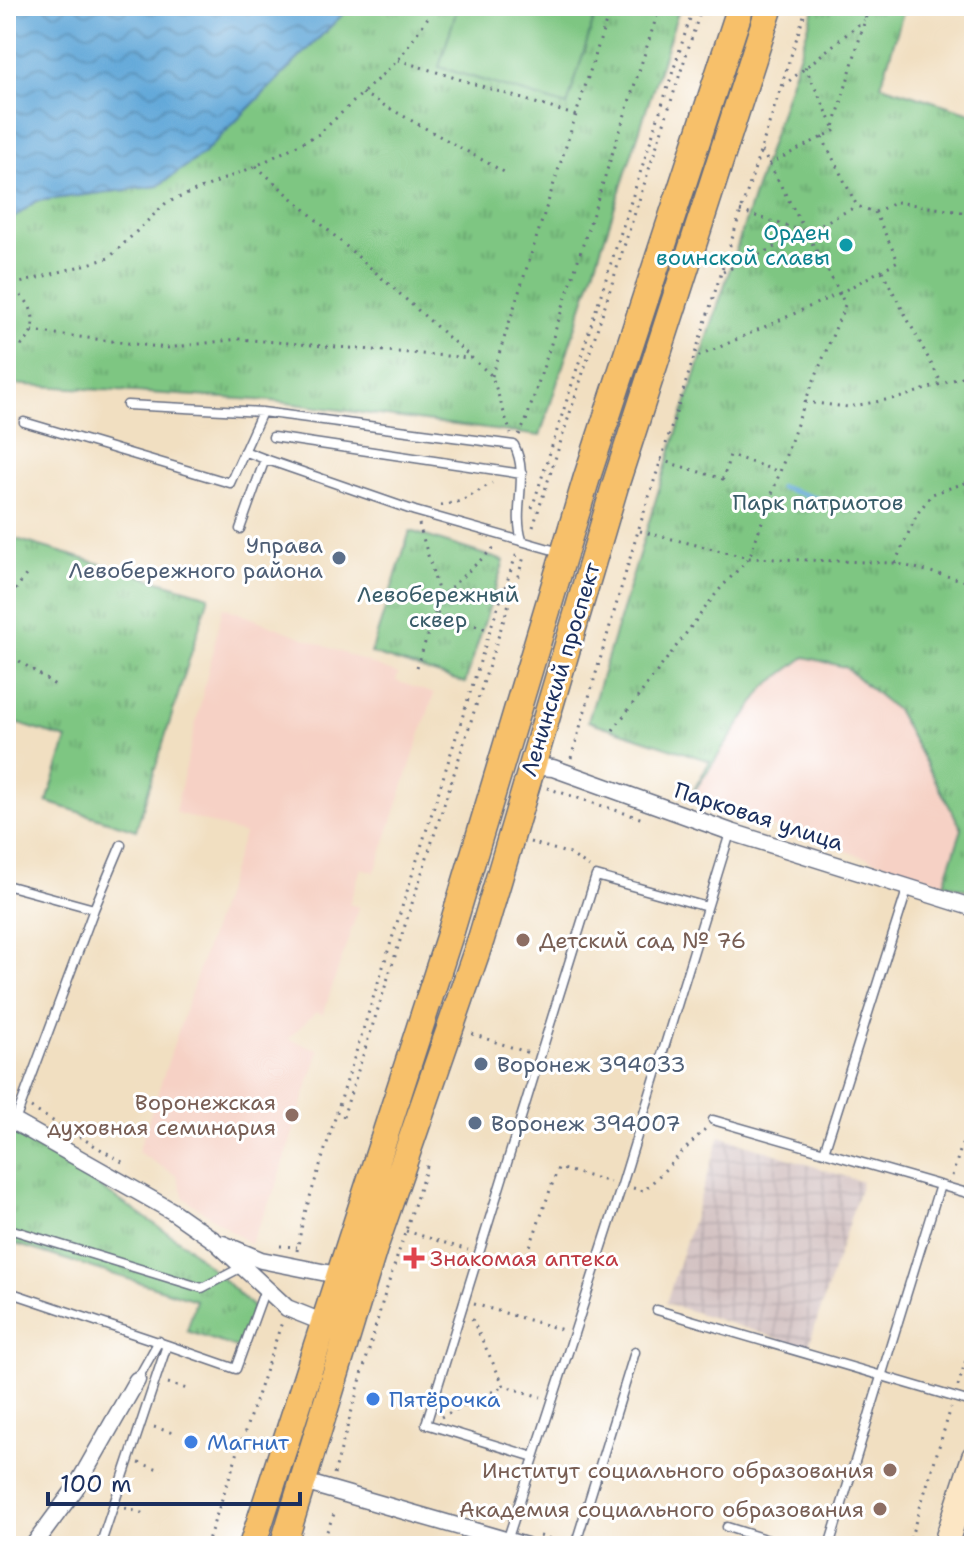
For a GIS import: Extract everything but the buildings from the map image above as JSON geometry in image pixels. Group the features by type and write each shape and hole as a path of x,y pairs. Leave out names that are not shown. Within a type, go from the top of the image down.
{"main road":[{"name":"Ленинский проспект","path":"283,1546 349,1331 351,1278 451,931 564,553 741,6"},
{"name":"Ленинский проспект","path":"252,1546 323,1323 351,1278 481,939 615,486 770,6"},
{"path":"564,553 592,563"},
{"path":"945,1546 974,1457"}],"street":[{"name":"Парковая улица","path":"530,766 553,768 731,832 974,908"},
{"path":"11,1119 172,1211 215,1241 287,1308 349,1331"},
{"path":"215,1241 261,1260 351,1278"},
{"path":"33,1546 75,1489 146,1379"},
{"path":"304,1482 526,1546"}],"lane":[{"path":"127,405 262,412 514,445 520,456 522,474 517,525 525,541"},
{"path":"24,422 230,483 262,412"},
{"path":"273,437 522,474"},
{"path":"244,451 415,511 564,553"},
{"path":"240,529 265,459"},
{"path":"507,1541 622,1185 731,832"},
{"path":"11,1119 121,845"},
{"path":"534,1457 426,1424 596,876 707,907"},
{"path":"6,885 94,909"},
{"path":"824,1152 908,887"},
{"path":"713,1120 974,1195"},
{"path":"829,1546 944,1186"},
{"path":"6,1228 202,1288 242,1267"},
{"path":"6,1291 236,1369 265,1289"},
{"path":"657,1310 974,1403"},
{"path":"100,1546 140,1423 146,1379 163,1343"},
{"path":"146,1379 163,1343"},
{"path":"575,1546 635,1352"},
{"path":"727,1527 787,1546"}],"path":[{"path":"6,288 109,258 166,203 256,166 319,134 398,60 436,6"},
{"path":"492,376 611,6"},
{"path":"514,445 526,421 660,6"},
{"path":"343,1117 694,6"},
{"path":"301,1268 297,1247 303,1219 490,630 525,541 702,6"},
{"path":"566,773 660,460 807,6"},
{"path":"769,164 836,130 834,127 869,6"},
{"path":"780,89 864,20"},
{"path":"398,60 577,116"},
{"path":"805,67 834,127"},
{"path":"362,93 504,172"},
{"path":"822,137 857,206 875,212 897,202 974,214"},
{"path":"613,730 718,591 749,558 778,471 845,305 760,149"},
{"path":"256,166 492,376 514,445"},
{"path":"721,273 857,206"},
{"path":"740,211 806,232"},
{"path":"693,359 840,293 898,261 875,212"},
{"path":"882,270 942,384"},
{"path":"6,288 20,294 28,302 34,321 32,331 20,348 6,353"},
{"path":"32,331 166,348 239,339 471,358"},
{"path":"805,402 848,407 902,397 974,373"},
{"path":"660,460 723,479 730,455 778,471"},
{"path":"440,597 415,511 462,501 511,472"},
{"path":"895,563 917,514 932,494 974,480"},
{"path":"638,531 749,558 895,563 974,583"},
{"path":"417,667 440,597 506,537"},
{"path":"6,603 26,575"},
{"path":"435,612 490,630"},
{"path":"6,652 55,685"},
{"path":"547,788 651,822"},
{"path":"530,842 570,854 582,861 596,876"},
{"path":"469,1033 541,1057"},
{"path":"6,1038 10,1044"},
{"path":"944,1186 974,1107"},
{"path":"406,1231 523,1266 558,1168 644,1191 713,1120"},
{"path":"464,1301 574,1333"},
{"path":"464,1301 504,1386"},
{"path":"206,1546 287,1308"},
{"path":"908,1546 974,1334"},
{"path":"146,1379 187,1389"},
{"path":"426,1424 504,1386 553,1401"},
{"path":"140,1423 173,1433"},
{"path":"128,1460 162,1470"},
{"path":"321,1546 343,1493"},
{"path":"114,1504 148,1515"}],"shaded area":[{"path":"223,607 398,674 396,681 434,694 375,872 361,868 349,904 359,907 323,1014 316,1012 288,1039 319,1050 276,1187 250,1244 184,1198 177,1176 138,1152 244,834 175,812"},
{"path":"805,657 845,667 897,711 962,829 944,883 688,800 765,688"},
{"path":"720,1136 862,1182 808,1348 666,1303"}],"green space":[{"path":"351,6 680,6 540,436 271,401 11,384 6,416 6,224 36,201 158,186 203,154"},
{"path":"458,6 598,6 567,106 439,67"},
{"name":"Парк патриотов","path":"815,6 905,6 881,85 974,114 974,892 944,883 962,829 897,711 845,667 805,657 765,687 688,800 710,761 588,721 667,463"},
{"name":"Левобережный сквер","path":"410,531 504,561 465,683 371,653"},
{"path":"6,536 209,596 136,830 47,802 67,739 6,720"},
{"path":"6,1132 30,1140 187,1246 253,1307 240,1349 187,1331 196,1300 6,1241"}],"water":[{"path":"6,6 351,6 203,154 158,186 36,201 6,224"}],"waterway":[{"path":"780,487 844,507"}],"place":[{"name":"Орден воинской славы","path":"846,245"},
{"name":"Управа Левобережного района","path":"339,558"},
{"name":"Детский сад № 76","path":"523,940"},
{"name":"Воронеж 394033","path":"481,1064"},
{"name":"Воронежская духовная семинария","path":"292,1115"},
{"name":"Воронеж 394007","path":"475,1123"},
{"name":"Знакомая аптека","path":"414,1258"},
{"name":"Пятёрочка","path":"373,1399"},
{"name":"Магнит","path":"191,1442"},
{"name":"Институт социального образования","path":"890,1470"},
{"name":"Академия социального образования","path":"880,1509"}]}
